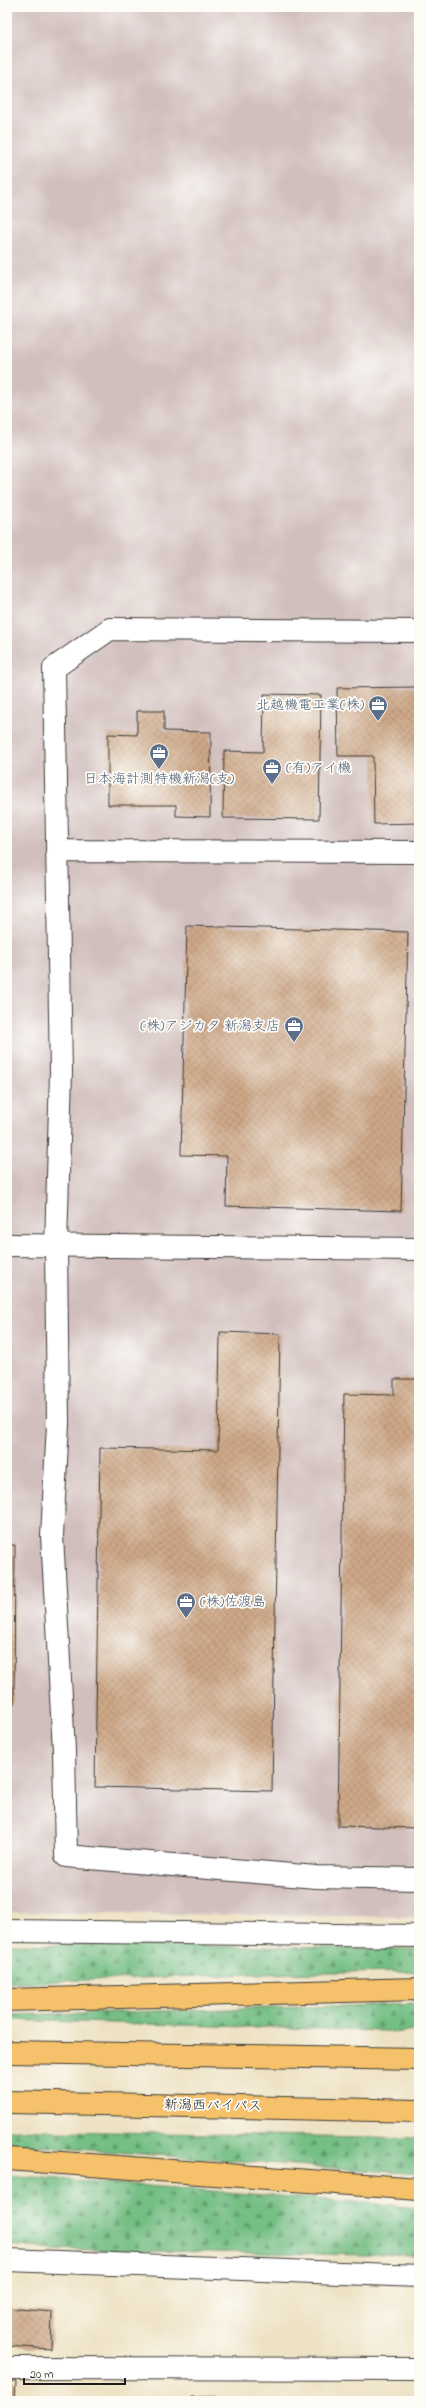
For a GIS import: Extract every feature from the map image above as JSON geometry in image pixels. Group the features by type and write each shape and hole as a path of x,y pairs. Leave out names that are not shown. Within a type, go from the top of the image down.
{"highway":[{"path":"7,2000 419,1989"},
{"path":"7,2052 419,2060"},
{"name":"新潟西バイパス","path":"7,2102 419,2111"},
{"path":"7,2159 419,2189"}],"street":[{"path":"419,632 110,629 54,668 61,1072 56,1246 58,1424 52,1536 64,1750 66,1856 316,1877 419,1879"},
{"path":"57,851 419,852"},
{"path":"7,1246 419,1249"},
{"path":"7,1931 419,1936"},
{"path":"7,2260 419,2276"},
{"path":"7,2368 419,2368"}],"shaded area":[{"path":"7,7 419,7 419,1917 7,1912"}],"green space":[{"path":"7,1944 419,1949 419,1972 249,1974 7,1983"},
{"path":"419,2004 419,2032 7,2020 7,2015"},
{"path":"7,2130 419,2138 419,2174 60,2148 7,2142"},
{"path":"7,2175 419,2207 419,2256 51,2249 7,2245"}],"building":[{"name":"北越機電工業(株)","path":"419,687 419,823 374,824 373,756 338,756 337,688"},
{"name":"(有)アイ機","path":"264,694 321,695 319,819 223,818 224,751 263,752"},
{"name":"日本海計測特機新潟(支)","path":"137,711 164,711 164,731 211,732 210,817 176,816 176,805 108,805 108,734 137,735"},
{"name":"(株)アジカタ 新潟支店","path":"187,926 408,932 401,1211 226,1206 227,1156 181,1155"},
{"path":"418,1064 419,1107 416,1107"},
{"name":"(株)佐渡島","path":"220,1332 280,1334 272,1791 95,1787 100,1448 218,1450"},
{"path":"394,1379 419,1379 419,1828 338,1826 344,1394 394,1395"},
{"path":"7,1545 15,1545 14,1704 7,1704"},
{"path":"7,2308 52,2312 51,2349 7,2346"},
{"path":"7,2381 16,2381 15,2401 7,2401"},
{"path":"191,2397 215,2397 215,2401 191,2401"}],"place":[{"name":"北越機電工業(株)","path":"378,722"},
{"name":"日本海計測特機新潟(支)","path":"159,770"},
{"name":"(有)アイ機","path":"272,785"},
{"name":"(株)アジカタ 新潟支店","path":"294,1043"},
{"name":"(株)佐渡島","path":"186,1619"}]}
